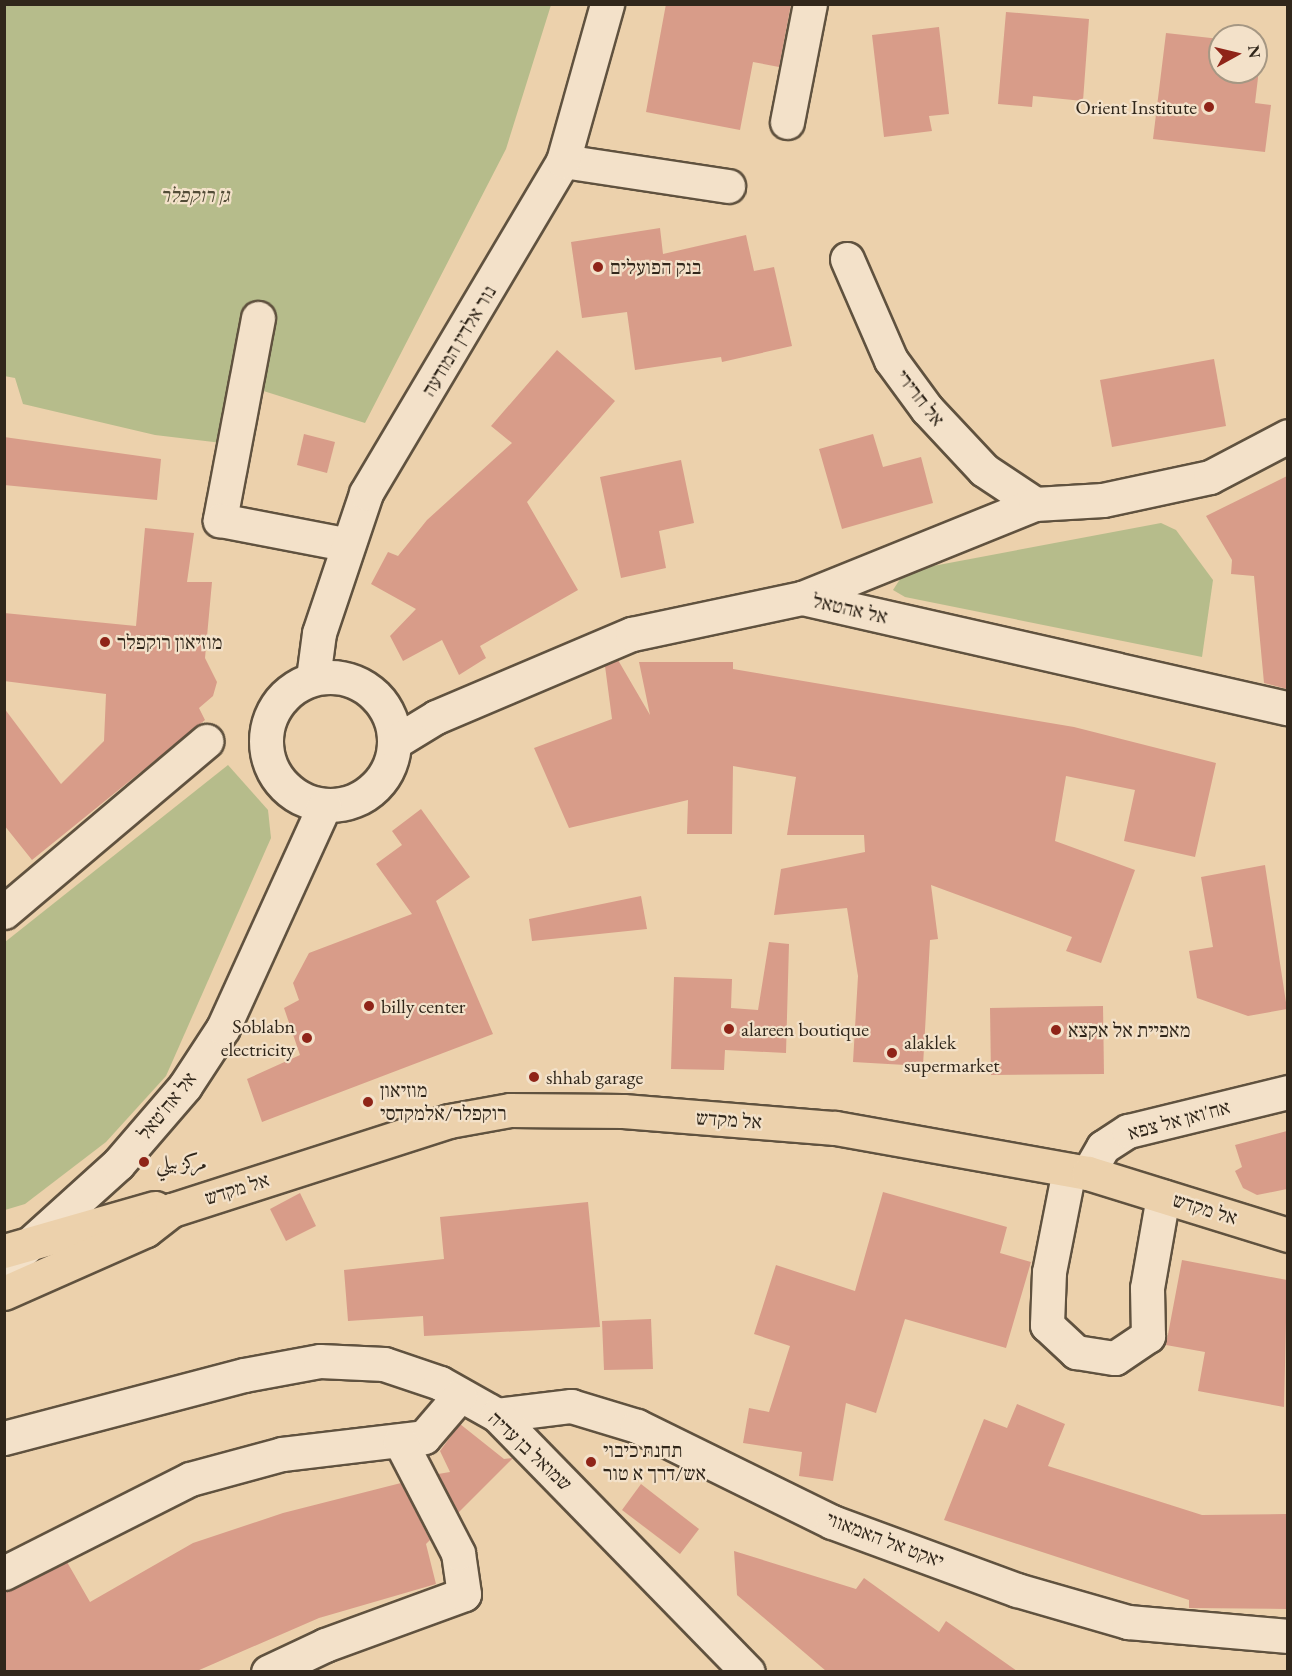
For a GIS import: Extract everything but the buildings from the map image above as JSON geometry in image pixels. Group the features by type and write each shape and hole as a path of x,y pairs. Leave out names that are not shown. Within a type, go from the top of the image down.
{"main road":[{"name":"אל מקדש","path":"4,1293 146,1230 172,1210 449,1121 510,1110 623,1111 835,1128 1078,1171 1287,1235"},
{"name":"אל מקדש","path":"17,1248 152,1208 172,1210"}],"street":[{"name":"נור אלדין המודעה","path":"313,678 319,633 345,544 366,493 563,161 608,4"},
{"path":"788,123 810,4"},
{"path":"563,161 728,186"},
{"name":"אל חרירי","path":"847,259 891,360 927,409 984,470 1035,504"},
{"path":"258,318 220,520 345,544"},
{"path":"802,598 1035,504 1103,500 1210,477 1287,436"},
{"name":"אל אהטאל","path":"395,742 436,717 632,634 802,598 1287,708"},
{"path":"313,678 342,678 363,685 380,700 395,742 383,779 367,795 346,805 324,806 299,798 281,783 265,742 276,705 313,678"},
{"path":"4,912 206,741"},
{"name":"אל אח'טאל","path":"17,1248 118,1164 185,1086 223,1028 324,806"},
{"name":"אח'ואן אל צפא","path":"1164,1196 1147,1288 1148,1336 1115,1358 1076,1352 1047,1326 1049,1272 1078,1171 1103,1147 1128,1131 1287,1092"},
{"path":"4,1267 17,1248"},
{"name":"שמואל בן עדיה","path":"4,1438 222,1380 320,1361 384,1364 460,1395 497,1415 748,1671"},
{"path":"4,1574 190,1479 282,1454 424,1437 460,1395"},
{"name":"יאקט אל האמאווי","path":"497,1415 571,1407 637,1426 832,1522 1017,1590 1128,1622 1287,1636"},
{"path":"268,1671 325,1645 464,1594 458,1553 400,1441"}],"green space":[{"name":"גן רוקפלר","path":"4,5 551,5 506,149 365,423 235,382 222,443 155,435 23,404 15,378 4,376"},
{"path":"1161,523 1176,530 1213,580 1202,657 905,597 893,590 904,573 917,569"},
{"path":"228,765 268,810 271,838 166,1076 106,1142 25,1204 5,1210 5,942"}],"place":[{"name":"Orient Institute","path":"1209,107"},
{"name":"בנק הפועלים","path":"598,267"},
{"name":"מוזיאון רוקפלר","path":"105,642"},
{"name":"billy center","path":"369,1006"},
{"name":"alareen boutique","path":"729,1029"},
{"name":"מאפיית אל אקצא","path":"1056,1030"},
{"name":"Soblabn electricity","path":"307,1038"},
{"name":"alaklek supermarket","path":"892,1053"},
{"name":"shhab garage","path":"534,1077"},
{"name":"מוזיאון רוקפלר/אלמקדסי","path":"368,1102"},
{"name":"مركز بيلي","path":"144,1162"},
{"name":"תחנת כיבוי אש/דרך א טור","path":"591,1462"}]}
